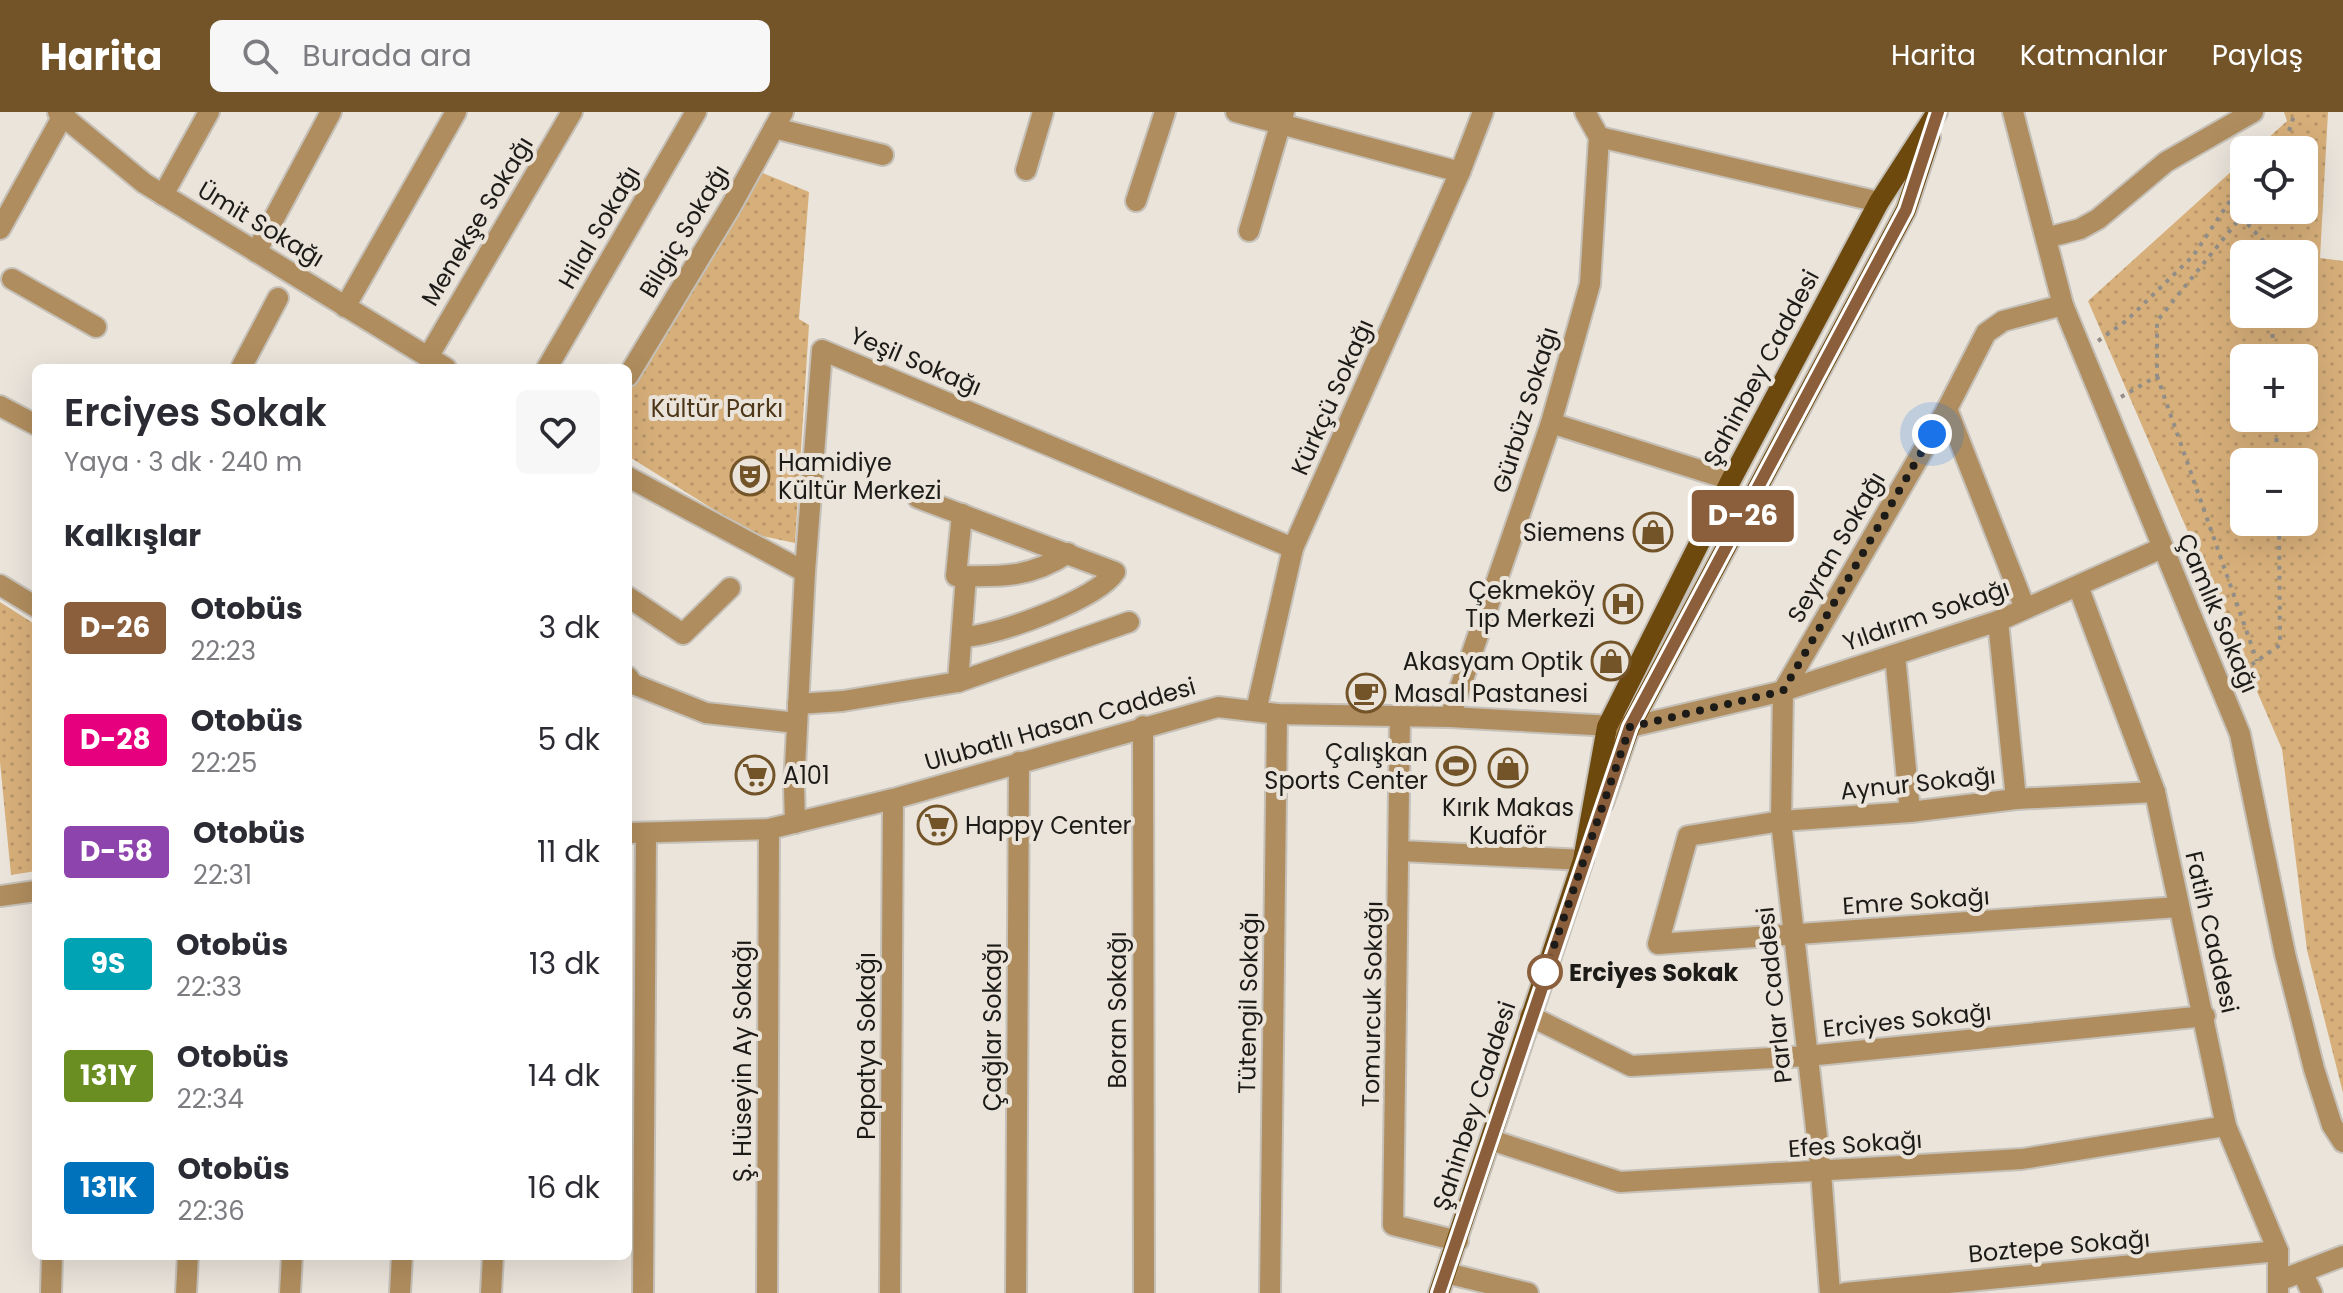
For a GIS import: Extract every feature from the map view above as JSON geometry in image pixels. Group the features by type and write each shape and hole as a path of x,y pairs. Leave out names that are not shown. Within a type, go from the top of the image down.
{"main road":[{"name":"Şahinbey Caddesi","path":"1439,1293 1583,860 1607,727 1731,480 1879,202 1938,112"},
{"path":"1583,860 1630,727 1906,210 1938,112"}],"street":[{"path":"163,195 209,112"},
{"path":"256,252 331,112"},
{"path":"345,307 456,112"},
{"name":"Menekşe Sokağı","path":"428,357 572,112"},
{"name":"Hilal Sokağı","path":"549,364 696,112"},
{"path":"1026,170 1043,112"},
{"path":"1136,201 1165,112"},
{"path":"1236,112 1282,118 1460,172"},
{"name":"Kürkçü Sokağı","path":"1256,711 1293,548 1460,172 1483,112"},
{"path":"1585,112 1599,137 1879,202"},
{"name":"Çamlık Sokağı","path":"2013,112 2063,305 2240,734 2299,1012 2332,1125 2343,1142"},
{"path":"2046,238 2080,229 2098,219 2166,162 2253,112"},
{"path":"0,229 62,113"},
{"name":"Ümit Sokağı","path":"62,113 163,195 439,364"},
{"path":"1249,231 1282,118"},
{"path":"779,120 883,155"},
{"name":"Bilgiç Sokağı","path":"632,369 779,120"},
{"name":"Gürbüz Sokağı","path":"1450,717 1551,423 1590,284 1599,137"},
{"path":"12,279 96,327"},
{"path":"243,364 278,298"},
{"name":"Seyran Sokağı","path":"1783,691 1947,409 1986,333 2003,321 2063,305"},
{"name":"Yeşil Sokağı","path":"795,823 805,572 822,350 1293,548"},
{"path":"0,406 32,423"},
{"path":"1947,409 2025,608"},
{"path":"1551,423 1731,480"},
{"path":"632,479 805,572"},
{"path":"918,498 1115,572 1102,587 1003,631 962,637"},
{"path":"962,514 956,576 1026,574 1046,567 1068,553"},
{"name":"Yıldırım Sokağı","path":"1607,727 1630,727 1783,691 1895,655 1998,621 2162,548"},
{"path":"958,682 966,576"},
{"path":"0,585 32,605"},
{"name":"Fatih Caddesi","path":"2078,586 2155,792 2226,1126 2278,1251 2278,1287"},
{"path":"632,600 683,634 730,588"},
{"path":"1998,621 2016,799"},
{"path":"632,683 706,713 798,714 843,701 958,682 1129,622"},
{"path":"1895,655 1910,812"},
{"name":"Parlar Caddesi","path":"1783,691 1781,821 1821,1172 1830,1293"},
{"name":"Ulubatlı Hasan Caddesi","path":"637,833 769,829 893,799 1218,707 1277,714 1450,717 1607,727"},
{"name":"Tütengil Sokağı","path":"1270,1293 1277,714"},
{"name":"Tomurcuk Sokağı","path":"1400,717 1401,851 1393,1225 1458,1241"},
{"name":"Boran Sokağı","path":"1143,726 1144,1293"},
{"name":"Çağlar Sokağı","path":"1016,1293 1019,762"},
{"name":"Aynur Sokağı","path":"1658,944 1688,836 1781,821 1910,812 2016,799 2155,792"},
{"name":"Papatya Sokağı","path":"890,1293 893,799"},
{"name":"Ş. Hüseyin Ay Sokağı","path":"767,1293 769,829"},
{"path":"637,833 643,1293"},
{"path":"1401,851 1583,860"},
{"path":"0,896 32,892"},
{"name":"Emre Sokağı","path":"1658,944 2178,907"},
{"name":"Erciyes Sokağı","path":"1530,1016 1631,1066 1807,1056 2205,1016"},
{"name":"Efes Sokağı","path":"1491,1140 1620,1182 2022,1159 2226,1126"},
{"name":"Boztepe Sokağı","path":"1845,1293 2278,1251"},
{"path":"2278,1287 2302,1272 2343,1256"},
{"path":"51,1293 52,1260"},
{"path":"186,1293 188,1260"},
{"path":"290,1293 292,1260"},
{"path":"400,1293 402,1260"},
{"path":"491,1293 493,1260"},
{"path":"2302,1272 2312,1293"},
{"path":"1446,1273 1528,1293"}],"path":[{"path":"2287,136 2295,112"},
{"path":"2102,354 2098,341 2126,321 2193,256 2230,201"},
{"path":"2257,661 2157,376 2157,321 2241,217 2262,240"},
{"path":"2114,390 2117,399 2157,376"},
{"path":"2225,666 2230,680 2280,645 2279,536"}],"green space":[{"path":"2284,112 2328,112 2320,258 2343,261 2343,1093 2307,950 2282,749 2088,301 2230,173 2230,224 2318,224 2318,136 2270,136 2287,121"},
{"name":"Kültür Parkı","path":"755,170 809,192 799,319 809,325 795,543 753,534 632,458 632,380"},
{"path":"0,602 32,622 32,872 11,875 0,762"}],"bus line":[{"name":"D-26","path":"1439,1293 1630,727 1906,210 1938,112"}],"place":[{"name":"Hamidiye Kültür Merkezi","path":"750,476"},
{"name":"Siemens","path":"1653,532"},
{"name":"Çekmeköy Tıp Merkezi","path":"1623,604"},
{"name":"Akasyam Optik","path":"1611,661"},
{"name":"Masal Pastanesi","path":"1366,693"},
{"name":"Çalışkan Sports Center","path":"1456,766"},
{"name":"Kırık Makas Kuaför","path":"1508,768"},
{"name":"A101","path":"755,775"},
{"name":"Happy Center","path":"937,825"},
{"name":"Erciyes Sokak","path":"1545,972"}],"route":[{"path":"1545,972 1630,727 1783,691 1932,434"}]}
